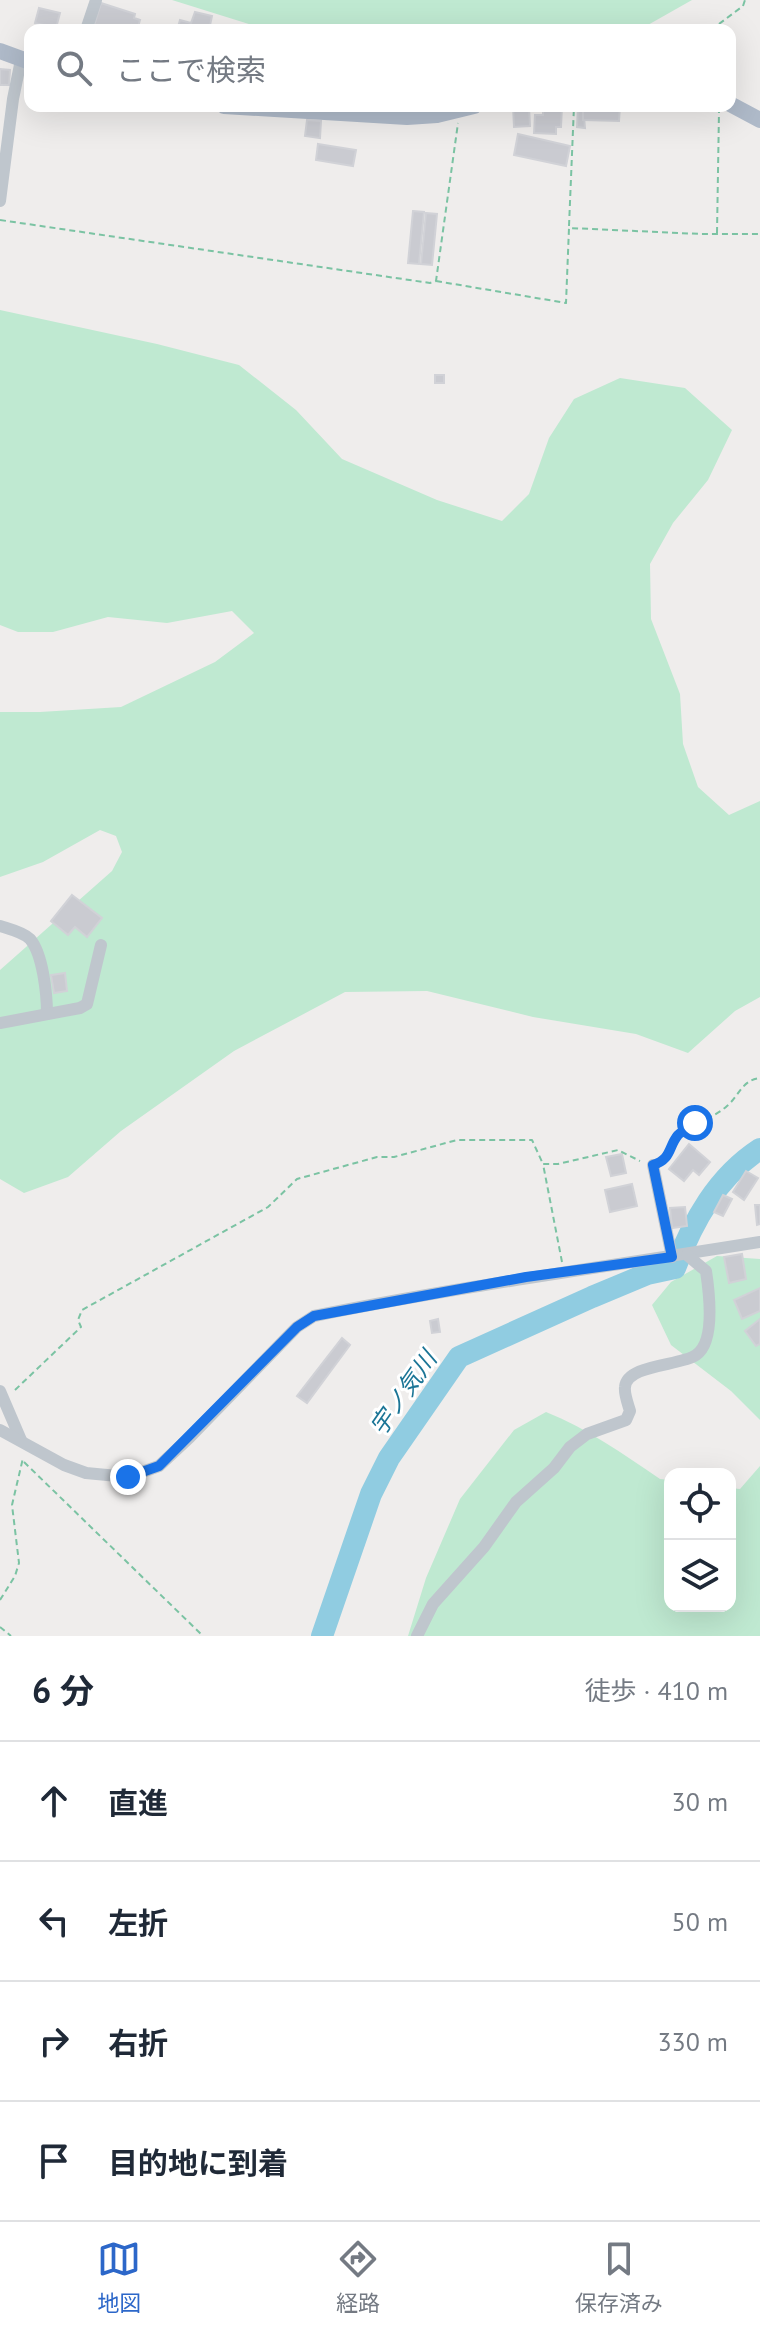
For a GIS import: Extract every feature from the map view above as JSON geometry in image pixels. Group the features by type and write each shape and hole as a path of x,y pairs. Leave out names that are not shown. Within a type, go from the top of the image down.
{"main road":[{"path":"0,51 24,61"},
{"path":"736,107 760,120"},
{"path":"324,112 407,117 448,112"}],"street":[{"path":"88,24 96,0"},
{"path":"0,201 13,99 24,64"},
{"path":"0,926 28,936 35,947 47,992 47,1014"},
{"path":"0,1023 80,1008 87,1004 101,945"},
{"path":"653,1165 672,1257"},
{"path":"0,1430 64,1465 86,1473 128,1477 159,1466 297,1327 314,1316 563,1272 760,1242"},
{"path":"417,1636 433,1604 484,1547 516,1502 587,1434 626,1420 630,1411 625,1382 636,1373 696,1355 707,1341 706,1271 687,1255"},
{"path":"2,1396 21,1440"}],"path":[{"path":"719,24 743,6 745,0"},
{"path":"436,281 465,112"},
{"path":"0,220 343,272 430,283 436,281 566,303 574,112"},
{"path":"716,234 718,112"},
{"path":"569,228 760,234"},
{"path":"543,1164 558,1164 618,1150 653,1165 661,1163 672,1150 678,1135 728,1106 751,1079 760,1078"},
{"path":"2,1396 81,1327 78,1320 82,1310 268,1207 297,1179 377,1157 394,1157 457,1140 532,1140 543,1164 563,1272"},
{"path":"0,1600 19,1563 12,1505 15,1485 24,1462 21,1440"},
{"path":"24,1462 203,1636"},
{"path":"0,1627 11,1636"}],"green space":[{"path":"172,0 692,0 650,24 249,24"},
{"path":"0,310 239,365 296,410 342,459 437,500 502,521 529,494 549,438 574,399 620,378 685,388 732,430 708,480 673,523 650,564 651,619 680,694 683,744 698,787 729,815 760,801 760,997 735,1011 688,1053 636,1034 533,1017 427,991 345,992 234,1051 121,1131 68,1177 24,1193 0,1179 0,970 112,871 122,852 116,836 100,830 43,862 0,877 0,712 121,707 215,662 254,633 232,611 167,623 108,617 53,632 18,632 0,625"},
{"path":"717,1256 760,1259 760,1420 731,1391 671,1345 652,1305 671,1282"},
{"path":"546,1412 590,1434 664,1479 664,1612 736,1612 736,1489 740,1489 760,1466 760,1636 408,1636 426,1578 460,1499 514,1430"}],"building":[{"path":"101,3 135,14 134,18 140,20 139,24 95,24"},
{"path":"39,8 60,13 57,24 35,23"},
{"path":"195,12 212,16 210,24 179,24 180,20 191,23"},
{"path":"0,69 10,70 9,85 0,85"},
{"path":"513,112 529,112 530,126 514,127"},
{"path":"543,112 562,112 561,127 556,127 556,134 534,133 535,115 543,115"},
{"path":"578,112 584,112 585,128 577,127"},
{"path":"583,112 620,112 619,121 583,120"},
{"path":"307,120 321,121 320,138 305,136"},
{"path":"518,134 570,146 566,166 514,155"},
{"path":"318,144 356,150 353,166 316,160"},
{"path":"413,211 424,212 419,264 408,263"},
{"path":"426,213 437,214 432,265 421,264"},
{"path":"435,375 444,375 444,383 435,383"},
{"path":"72,895 102,918 87,937 75,927 68,935 51,921"},
{"path":"65,973 67,991 54,993 51,975"},
{"path":"689,1144 710,1162 699,1175 693,1170 684,1181 669,1169"},
{"path":"622,1154 626,1173 611,1176 606,1157"},
{"path":"746,1171 758,1178 744,1200 733,1192"},
{"path":"632,1184 637,1206 610,1212 605,1190"},
{"path":"723,1195 732,1199 723,1216 714,1212"},
{"path":"755,1205 760,1205 760,1224 757,1225"},
{"path":"685,1207 687,1226 672,1228 670,1208"},
{"path":"742,1254 746,1279 729,1283 724,1257"},
{"path":"760,1288 760,1311 742,1319 734,1300"},
{"path":"438,1319 440,1332 432,1333 430,1321"},
{"path":"760,1319 760,1344 756,1346 745,1331"},
{"path":"342,1338 350,1345 307,1403 297,1396"}],"waterway":[{"name":"宇ノ気川","path":"322,1636 371,1494 389,1458 459,1357 647,1274 675,1268 708,1201 731,1173 760,1149"}],"route":[{"path":"128,1477 159,1466 297,1327 314,1316 526,1277 672,1257 653,1165 661,1163 672,1150 678,1135 695,1123"}]}
